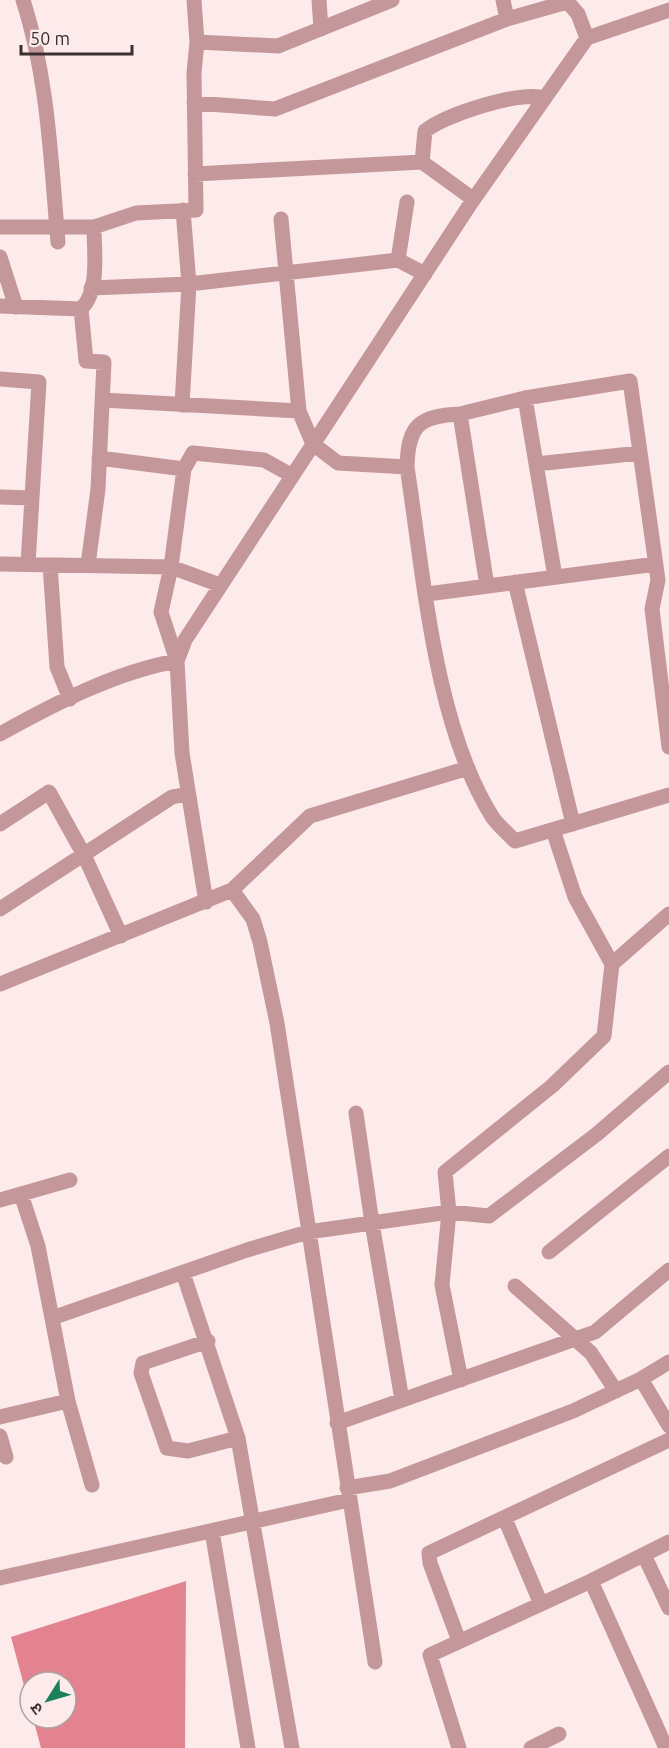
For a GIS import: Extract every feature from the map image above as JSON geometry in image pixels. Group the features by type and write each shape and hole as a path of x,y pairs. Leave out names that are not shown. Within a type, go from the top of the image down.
{"street":[{"path":"22,0 34,35 43,79 58,242"},
{"path":"0,227 94,227 136,213 196,210 194,0"},
{"path":"319,0 321,29"},
{"path":"196,42 278,46 391,0"},
{"path":"503,0 507,19"},
{"path":"194,103 275,109 507,19 566,1 578,14 587,38"},
{"path":"177,661 185,640 291,475 473,200 587,38 669,10"},
{"path":"422,162 425,131 434,124 500,102 536,96 545,98"},
{"path":"195,174 422,162 473,200"},
{"path":"398,260 406,202"},
{"path":"182,405 189,284 183,210"},
{"path":"281,219 299,411 313,444 338,463 407,468"},
{"path":"0,306 81,309 88,303 91,288 94,227"},
{"path":"0,257 16,307"},
{"path":"91,288 189,284 398,260 425,274"},
{"path":"81,309 86,361 104,362 99,458 88,565"},
{"path":"0,379 39,382 27,564"},
{"path":"669,747 652,609 663,578 656,564 630,381 525,398 460,414 432,416 416,427 407,447 407,468 441,683 468,768 494,819 515,841 669,795"},
{"path":"525,398 555,577"},
{"path":"102,400 299,411"},
{"path":"460,414 487,586"},
{"path":"206,902 182,753 177,661 161,612 171,567 184,469 193,453 264,460 291,475"},
{"path":"536,464 640,453"},
{"path":"99,458 184,469"},
{"path":"0,497 32,498"},
{"path":"0,564 171,567 220,585"},
{"path":"427,594 656,564"},
{"path":"50,565 57,668 70,699"},
{"path":"515,582 573,824"},
{"path":"0,734 70,699 154,665 177,661"},
{"path":"0,984 232,890 310,816 468,768"},
{"path":"0,824 49,792 84,855 121,936"},
{"path":"0,909 172,797 188,794"},
{"path":"461,1380 442,1285 448,1212 444,1180 448,1168 552,1086 604,1036 612,964 575,897 553,830"},
{"path":"232,890 252,919 260,942 277,1023 375,1662"},
{"path":"612,964 669,914"},
{"path":"52,1318 247,1250 308,1232 448,1212 489,1216 597,1134 669,1072"},
{"path":"356,1113 402,1400"},
{"path":"549,1252 669,1156"},
{"path":"0,1200 70,1180"},
{"path":"21,1194 38,1246 68,1401 92,1485"},
{"path":"337,1423 595,1332 669,1270"},
{"path":"183,1273 208,1341 238,1438 255,1521 292,1748"},
{"path":"515,1286 591,1353 615,1391"},
{"path":"208,1341 143,1363 141,1373 167,1448 188,1451 238,1438"},
{"path":"0,1578 255,1521 390,1481 573,1411 641,1379 669,1362"},
{"path":"641,1379 669,1426"},
{"path":"0,1417 68,1401"},
{"path":"0,1436 6,1457"},
{"path":"459,1641 430,1563 429,1553 669,1440"},
{"path":"505,1519 541,1604"},
{"path":"212,1531 248,1748"},
{"path":"459,1748 430,1654 591,1581 669,1542"},
{"path":"644,1555 669,1608"},
{"path":"591,1581 666,1748"},
{"path":"531,1748 558,1734"}],"shaded area":[{"path":"186,1581 185,1748 41,1748 36,1730 78,1730 78,1670 20,1670 11,1637"}]}
